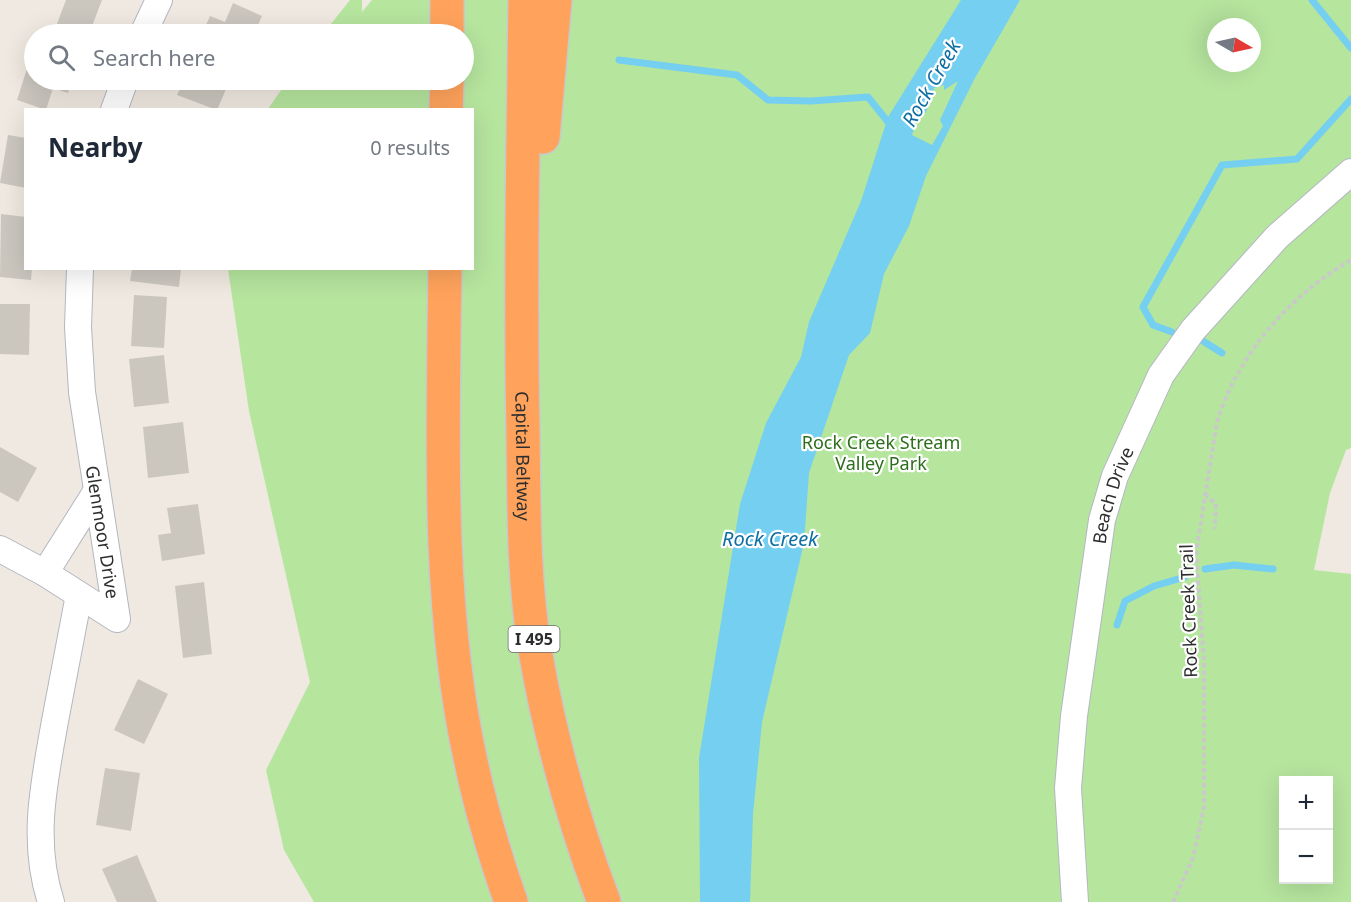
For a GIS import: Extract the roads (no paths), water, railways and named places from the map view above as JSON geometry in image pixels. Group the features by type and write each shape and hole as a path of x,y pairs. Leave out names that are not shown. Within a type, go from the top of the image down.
{"highway":[{"path":"447,0 447,24"},
{"name":"Capital Beltway","path":"525,0 521,366 525,556 535,648 554,747 580,837 604,902"},
{"path":"521,366 555,0"},
{"path":"446,108 447,90"},
{"path":"445,270 447,561 455,660 470,761 495,856 511,902"}],"street":[{"path":"148,24 159,0"},
{"path":"115,108 121,90"},
{"name":"Beach Drive","path":"1075,902 1068,788 1074,716 1102,520 1114,476 1161,375 1193,330 1277,237 1351,172"},
{"name":"Glenmoor Drive","path":"51,902 42,876 38,828 45,774 79,595 117,619 82,392 78,327 80,270"},
{"path":"45,573 96,492"},
{"path":"0,549 45,573 79,595"}],"water":[{"name":"Rock Creek","path":"961,0 1020,0 975,78 926,176 909,226 884,274 870,333 849,355 809,473 804,543 762,722 753,814 750,902 700,902 699,758 740,504 766,423 801,357 809,322 861,201 888,117","holes":["958,81 940,120 943,126 932,145 912,135 916,123 926,112 934,88 944,85 944,90"]}],"waterway":[{"path":"1312,0 1351,48"},
{"path":"619,60 737,75 768,100 811,101 868,97 892,127"},
{"path":"1172,332 1153,325 1143,307 1222,165 1297,159 1351,99"},
{"path":"1203,341 1222,353"},
{"path":"1205,569 1234,565 1273,569"},
{"path":"1117,625 1125,601 1154,586 1185,577"}],"park label":[{"name":"Rock Creek Stream Valley Park","path":"881,452"}]}
